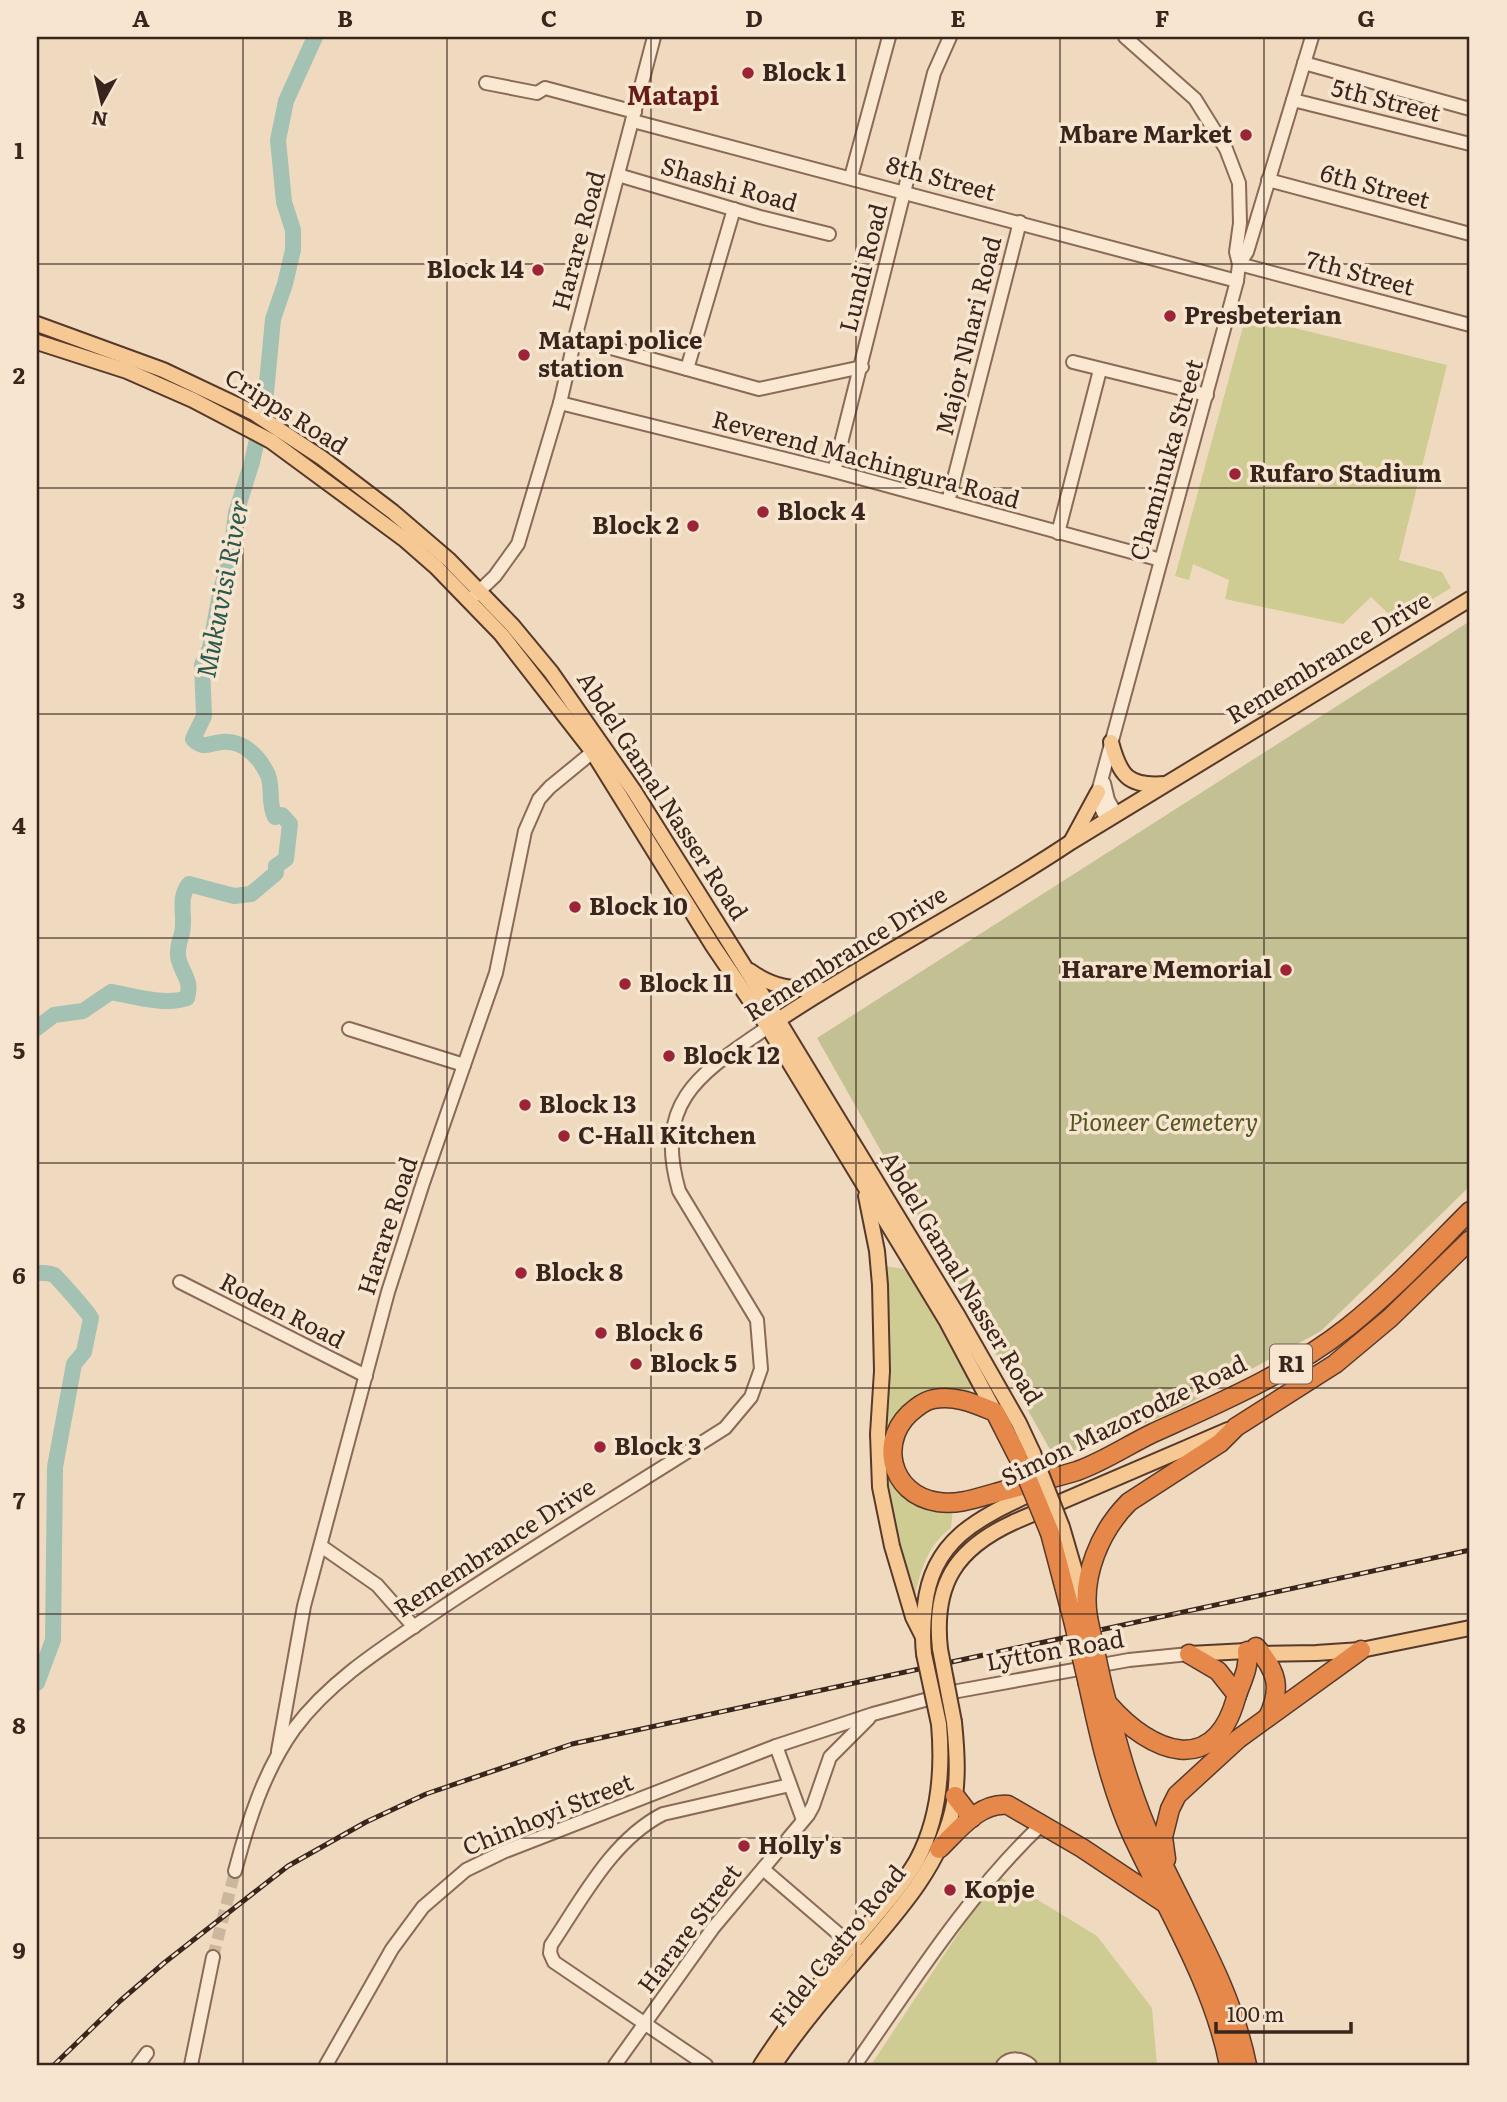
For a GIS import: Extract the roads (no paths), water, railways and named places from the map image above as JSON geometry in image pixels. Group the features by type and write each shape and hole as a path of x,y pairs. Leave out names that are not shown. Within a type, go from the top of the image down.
{"highway":[{"name":"Simon Mazorodze Road","path":"1080,1470 1229,1397 1320,1348 1373,1307 1470,1211"},
{"name":"Simon Mazorodze Road","path":"1236,1427 1335,1364 1363,1342 1470,1240"},
{"path":"995,1412 960,1399 931,1399 919,1405 906,1415 892,1442 892,1459 899,1477 923,1499 954,1503 1080,1470"},
{"name":"Abdel Gamal Nasser Road","path":"995,1412 1027,1458 1056,1530 1082,1616 1107,1769 1119,1804 1207,1994 1229,2065"},
{"path":"1082,1616 1098,1545 1110,1523 1129,1502 1220,1444 1236,1427"},
{"path":"1167,1874 1163,1837 1170,1809 1177,1795 1238,1739 1361,1650"},
{"path":"1107,1702 1123,1721 1146,1739 1174,1749 1186,1750 1206,1745 1222,1732 1229,1721 1247,1666 1255,1651 1272,1668 1276,1684 1275,1702 1267,1717"},
{"path":"1189,1654 1219,1671 1237,1695"},
{"name":"Abdel Gamal Nasser Road","path":"1095,1683 1107,1702 1128,1783 1167,1874 1223,1985 1247,2065"},
{"path":"955,1796 972,1818"},
{"path":"939,1849 989,1806 1008,1805 1146,1889 1166,1905"}],"main road":[{"name":"Cripps Road","path":"37,324 163,370 254,413 273,434"},
{"name":"Cripps Road","path":"37,342 127,371 253,430 273,434 322,458 393,512 449,560 474,596"},
{"name":"Abdel Gamal Nasser Road","path":"474,596 512,625 544,664 743,966 864,1187 946,1320 995,1412"},
{"name":"Remembrance Drive","path":"773,1024 824,990 1033,868 1071,842 1470,599"},
{"path":"1111,743 1117,765 1129,779 1148,785 1170,783"},
{"name":"Abdel Gamal Nasser Road","path":"597,748 713,946 773,1024 958,1316 1018,1423 1027,1458"},
{"path":"1071,842 1098,792"},
{"path":"743,966 766,982 792,989 824,990"},
{"path":"864,1187 877,1251 880,1285 880,1487 892,1546 913,1617 922,1635"},
{"name":"Simon Mazorodze Road","path":"940,1649 937,1626 945,1586 961,1556 982,1539 993,1531 1236,1427"},
{"name":"Simon Mazorodze Road","path":"924,1654 922,1635 930,1580 937,1560 956,1537 996,1511 1080,1470"},
{"name":"Lytton Road","path":"1189,1654 1361,1650 1470,1628"},
{"name":"Lytton Road","path":"1255,1651 1268,1644 1386,1643"},
{"name":"Fidel Castro Road","path":"761,2065 799,2009 916,1888 939,1849 955,1796 954,1722 940,1649"},
{"name":"Fidel Castro Road","path":"774,2065 856,1950 924,1844 941,1775 939,1724 924,1654"}],"street":[{"name":"Harare Road","path":"474,596 509,558 518,544 560,403 654,37"},
{"path":"851,177 889,37"},
{"name":"Lundi Road","path":"834,471 934,73 950,37"},
{"path":"1125,37 1195,99 1226,149 1239,183 1240,223 1236,252 1239,264"},
{"name":"Chaminuka Street","path":"1098,792 1207,395 1239,264 1247,251 1312,37"},
{"path":"1304,63 1470,108"},
{"name":"8th Street","path":"486,83 537,93 545,88 851,177 1237,281"},
{"name":"5th Street","path":"1293,100 1470,144"},
{"name":"Shashi Road","path":"618,175 829,234"},
{"name":"6th Street","path":"1268,180 1470,234"},
{"path":"687,369 734,209"},
{"name":"Major Nhari Road","path":"948,502 1020,222"},
{"name":"7th Street","path":"1239,264 1470,325"},
{"path":"575,338 759,388 862,367"},
{"path":"1073,362 1207,395"},
{"path":"1058,533 1100,370"},
{"name":"Reverend Machingura Road","path":"560,403 834,471 1161,560"},
{"name":"Harare Road","path":"277,1755 304,1606 393,1275 496,973 530,815 550,787 597,748"},
{"path":"1103,776 1112,817"},
{"path":"1098,792 1099,804 1112,817"},
{"name":"Remembrance Drive","path":"235,1871 250,1816 277,1755 320,1698 369,1658 487,1578 725,1428 751,1397 761,1369 757,1320 679,1191 673,1170 671,1142 679,1107 693,1084 732,1052 773,1024"},
{"path":"349,1029 464,1065"},
{"name":"Roden Road","path":"180,1283 366,1376"},
{"path":"321,1546 377,1585 414,1627"},
{"name":"Lytton Road","path":"873,1714 958,1691 1129,1660 1189,1654"},
{"name":"Chinhoyi Street","path":"326,2065 392,1949 423,1907 466,1870 503,1852 776,1746 873,1714"},
{"name":"Harare Street","path":"615,2065 713,1927 813,1806 830,1757 873,1714"},
{"path":"776,1746 803,1820"},
{"path":"706,2065 554,1962 550,1953 551,1945 600,1873 634,1833 648,1822 663,1814 790,1785"},
{"path":"855,2065 962,1913 1022,1843 1042,1824"},
{"path":"763,1869 856,1950"},
{"path":"191,2065 213,1957"},
{"path":"138,2065 147,2053"},
{"path":"1003,2065 1006,2061 1015,2059 1030,2065"}],"waterway":[{"name":"Mukuvisi River","path":"37,1028 54,1015 83,1011 111,992 159,1001 187,998 188,986 179,962 178,947 183,927 183,896 189,884 234,896 251,894 276,873 276,866 286,859 290,824 282,815 275,817 268,775 260,762 237,744 222,742 204,745 193,739 204,716 202,665 210,648 221,589 230,561 236,513 252,462 265,404 273,319 293,250 293,230 284,202 278,140 286,101 315,37"},
{"name":"Mukuvisi River","path":"37,1273 54,1275 91,1318 84,1352 74,1364 55,1467 53,1640 37,1683"}],"tunnel":[{"path":"213,1957 235,1871"}],"railway":[{"path":"54,2065 164,1963 288,1866 366,1822 426,1794 572,1744 1470,1550"}],"place":[{"name":"Block 1","path":"748,73"},
{"name":"Mbare Market","path":"1246,135"},
{"name":"Block 14","path":"538,270"},
{"name":"Presbeterian","path":"1170,316"},
{"name":"Matapi police station","path":"524,355"},
{"name":"Rufaro Stadium","path":"1235,474"},
{"name":"Block 4","path":"763,512"},
{"name":"Block 2","path":"693,526"},
{"name":"Block 10","path":"575,907"},
{"name":"Harare Memorial","path":"1286,970"},
{"name":"Block 11","path":"625,984"},
{"name":"Block 12","path":"669,1056"},
{"name":"Block 13","path":"525,1105"},
{"name":"C-Hall Kitchen","path":"564,1136"},
{"name":"Block 8","path":"521,1273"},
{"name":"Block 6","path":"601,1333"},
{"name":"Block 5","path":"636,1364"},
{"name":"Block 3","path":"600,1447"},
{"name":"Holly's","path":"744,1846"},
{"name":"Kopje","path":"950,1890"}],"district":[{"name":"Matapi","path":"673,96"}],"park label":[{"name":"Pioneer Cemetery","path":"1163,1123"}]}
